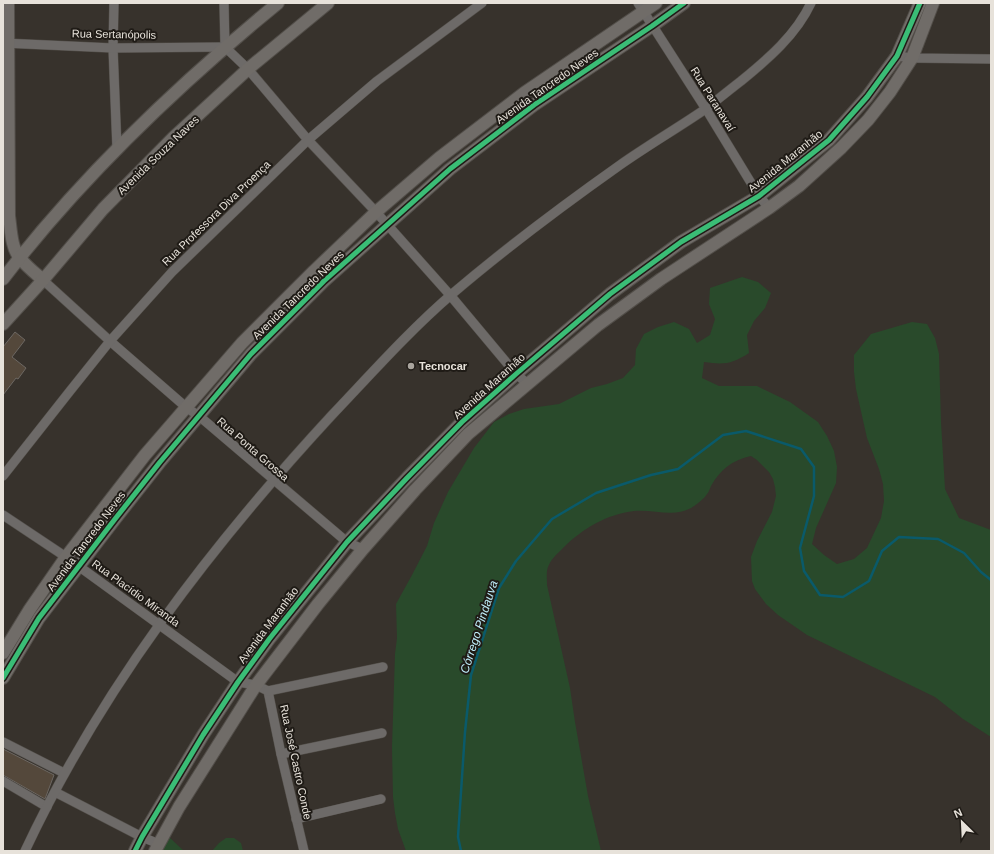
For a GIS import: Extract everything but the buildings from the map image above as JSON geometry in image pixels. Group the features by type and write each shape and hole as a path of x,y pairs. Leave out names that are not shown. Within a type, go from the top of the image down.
{"street":[{"path":"8,3 5,42 9,216 13,242 19,258"},
{"path":"114,3 113,48 117,149"},
{"path":"224,3 224,47 248,69 308,140 376,212 516,374 528,384"},
{"path":"3,279 19,258 78,190 117,149 224,47 278,3"},
{"name":"Avenida Souza Naves","path":"3,324 43,280 103,209 174,138 248,69 318,7 328,3"},
{"name":"Rua Professora Diva Proença","path":"3,476 50,415 110,342 172,272 308,140 377,81 482,3"},
{"name":"Avenida Tancredo Neves","path":"3,653 30,609 66,557 145,455 242,343 314,271 376,212 439,158 524,93 641,8 656,3"},
{"name":"Avenida Tancredo Neves","path":"3,678 39,618 160,462 251,354 324,281 450,169 534,105 684,3"},
{"path":"25,851 64,773 123,676 200,570 273,480 394,350 450,296 525,234 622,164 706,109 765,62 790,35 811,3"},
{"name":"Avenida Maranhão","path":"135,851 203,735 238,682 270,638 348,542 407,478 462,422 610,294 675,246 759,196 829,140 867,97 897,56 920,3"},
{"name":"Avenida Maranhão","path":"157,847 179,807 256,685 363,548 468,434 598,325 718,240 769,208 799,186 841,148 868,120 890,92 912,58 933,3"},
{"name":"Rua Paranavaí","path":"641,8 706,109 759,196 769,208"},
{"name":"Rua Sertanópolis","path":"5,42 113,48 224,47"},
{"path":"897,56 912,58 991,59"},
{"name":"Rua Ponta Grossa","path":"19,258 110,342 187,408 199,416 348,542 363,548"},
{"name":"Rua Placídio Miranda","path":"3,515 79,566 159,626 238,682 256,685"},
{"path":"256,685 268,691 383,667"},
{"name":"Rua José Castro Conde","path":"268,691 304,851"},
{"path":"281,754 382,733"},
{"path":"3,742 64,773"},
{"path":"3,781 47,807"},
{"path":"55,792 142,837 157,847"},
{"path":"296,819 381,799"}],"green space":[{"path":"742,277 758,282 771,293 765,308 754,321 747,335 749,353 728,363 704,362 702,378 719,386 757,386 790,402 818,422 834,451 837,467 836,483 816,528 812,544 837,564 854,559 867,548 881,518 884,501 883,484 867,438 856,389 854,355 871,334 912,322 927,324 935,338 939,354 945,489 959,518 991,530 991,737 963,719 935,697 807,635 778,615 766,604 755,589 752,581 751,557 757,541 772,512 776,496 773,479 769,472 751,456 738,460 727,466 718,475 706,496 691,508 684,511 670,513 634,511 614,515 587,529 570,541 554,557 548,567 547,585 570,688 588,796 601,851 406,851 398,829 393,797 392,747 395,654 397,638 396,604 427,546 434,523 448,492 474,448 494,422 509,414 524,409 559,404 591,388 623,378 635,365 636,349 644,334 658,327 674,322 689,329 697,343 710,335 715,319 709,304 710,288"},
{"path":"169,837 184,851 161,851"},
{"path":"226,838 234,838 241,843 243,851 212,851"}],"waterway":[{"name":"Córrego Pindauva","path":"461,851 458,837 465,732 471,675 499,588 516,561 552,519 596,493 651,475 678,469 723,435 746,431 801,449 814,467 814,496 800,548 804,571 820,595 843,597 869,581 882,551 899,537 938,539 964,553 981,572 991,580"}],"cycle path":[{"path":"3,678 39,618 160,462 251,354 324,281 450,169 534,105 684,3"},
{"path":"135,851 203,735 238,682 270,638 347,542 462,422 610,294 681,242 759,196 829,140 867,97 897,56 920,3"}],"place":[{"name":"Tecnocar","path":"411,366"}]}
